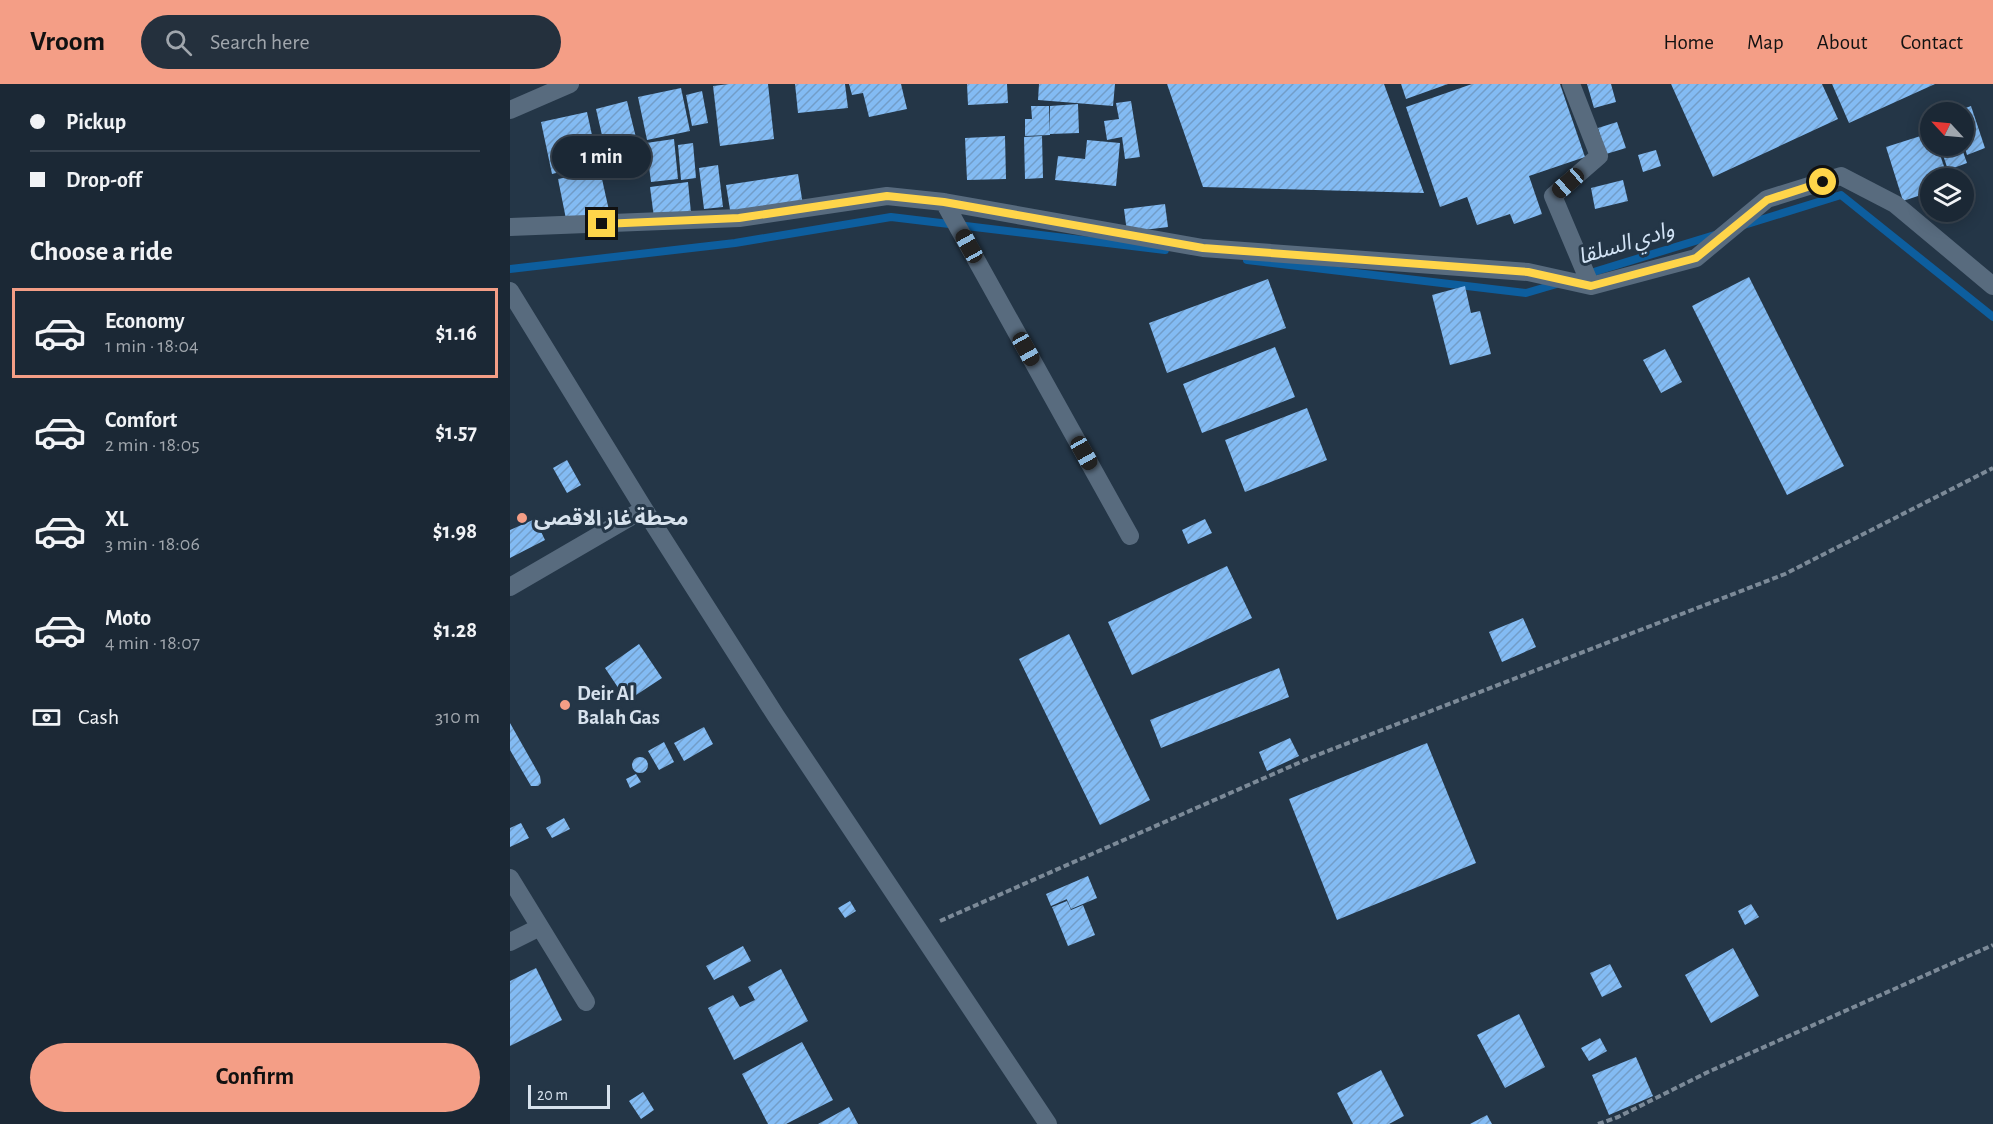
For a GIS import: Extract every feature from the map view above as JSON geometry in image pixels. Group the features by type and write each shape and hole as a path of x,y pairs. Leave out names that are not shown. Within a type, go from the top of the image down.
{"street":[{"path":"510,110 570,84"},
{"path":"1571,84 1599,156 1553,196 1591,286"},
{"path":"510,227 739,218 887,196 944,202 1203,248 1528,272 1591,286 1696,258 1767,200 1841,176 1895,204 1993,286"},
{"path":"944,202 1130,536"},
{"path":"512,297 776,716 1048,1124"},
{"path":"510,587 644,509"},
{"path":"510,878 586,1002"},
{"path":"510,942 540,927"}],"path":[{"path":"920,930 1312,757 1785,574 1993,468"},
{"path":"1598,1124 1618,1117 1708,1072 1993,945"}],"building":[{"path":"768,84 774,139 720,146 713,86"},
{"path":"795,84 845,84 848,108 798,113"},
{"path":"849,84 901,84 907,109 869,117 863,93 852,95"},
{"path":"967,84 1007,84 1008,103 968,105"},
{"path":"1039,84 1115,84 1113,106 1038,100"},
{"path":"1167,84 1384,84 1424,193 1203,187"},
{"path":"1401,84 1448,84 1406,99"},
{"path":"1472,84 1560,84 1585,157 1529,176 1542,214 1514,224 1510,214 1477,225 1467,197 1440,207 1406,107"},
{"path":"1587,84 1611,84 1616,102 1594,108"},
{"path":"1671,84 1822,84 1838,119 1713,177"},
{"path":"1832,84 1935,84 1849,123"},
{"path":"681,88 690,131 647,140 638,97"},
{"path":"702,91 708,123 692,126 686,95"},
{"path":"627,101 641,158 609,166 596,109"},
{"path":"1131,101 1140,157 1125,159 1122,137 1107,140 1104,121 1119,119 1116,103"},
{"path":"1078,104 1079,133 1050,134 1050,106"},
{"path":"1031,106 1049,106 1050,135 1025,136 1025,119 1032,119"},
{"path":"587,112 598,163 552,174 541,122"},
{"path":"1974,115 1985,148 1974,152"},
{"path":"1617,122 1626,148 1606,154 1598,128"},
{"path":"1005,136 1006,179 967,180 965,138"},
{"path":"1042,136 1043,178 1025,179 1024,137"},
{"path":"1920,136 1920,156 1940,156 1945,168 1920,168 1920,195 1903,201 1886,147"},
{"path":"674,139 678,179 651,182 646,143"},
{"path":"1087,140 1120,143 1116,186 1055,180 1058,156 1085,159"},
{"path":"693,143 696,178 681,180 678,145"},
{"path":"1656,150 1661,166 1643,172 1638,155"},
{"path":"1943,156 1965,156 1967,163 1947,168"},
{"path":"718,165 723,207 704,209 699,168"},
{"path":"600,170 610,215 567,224 558,179"},
{"path":"798,174 803,205 731,216 726,185"},
{"path":"1623,180 1628,201 1595,209 1591,188"},
{"path":"688,182 691,213 654,218 650,187"},
{"path":"1165,204 1168,227 1127,232 1124,209"},
{"path":"1749,277 1844,466 1787,495 1692,306"},
{"path":"1268,279 1286,328 1167,373 1149,323"},
{"path":"1465,286 1471,313 1480,311 1491,354 1450,365 1432,295"},
{"path":"1275,347 1295,397 1202,433 1183,384"},
{"path":"1665,349 1682,382 1661,393 1643,360"},
{"path":"1307,408 1327,460 1245,492 1225,440"},
{"path":"567,460 581,485 567,493 553,468"},
{"path":"535,519 545,540 510,558 510,530"},
{"path":"1205,519 1212,533 1188,544 1182,530"},
{"path":"1227,566 1252,618 1132,675 1108,622"},
{"path":"1523,618 1536,647 1502,662 1489,632"},
{"path":"1069,634 1150,800 1100,825 1019,659"},
{"path":"639,644 662,678 627,701 605,668"},
{"path":"1279,668 1289,697 1161,748 1150,720"},
{"path":"510,723 540,776 541,783 538,786 531,786 510,750"},
{"path":"704,727 713,744 684,761 674,743"},
{"path":"1290,738 1299,756 1267,771 1259,752"},
{"path":"664,742 674,762 659,770 648,751"},
{"path":"1427,743 1476,863 1337,920 1289,799"},
{"path":"637,757 643,757 648,765 646,771 637,773 632,768 632,762"},
{"path":"636,774 641,782 630,788 626,779"},
{"path":"564,818 570,829 552,838 546,828"},
{"path":"521,823 529,838 510,847 510,828"},
{"path":"1088,876 1097,898 1071,909 1067,899 1051,906 1046,894"},
{"path":"850,901 856,911 845,918 838,908"},
{"path":"1067,901 1071,910 1083,905 1095,935 1068,946 1052,907"},
{"path":"1751,904 1759,917 1745,925 1738,911"},
{"path":"743,946 751,961 714,980 706,966"},
{"path":"1733,948 1759,996 1711,1023 1685,975"},
{"path":"1610,964 1622,987 1602,997 1590,973"},
{"path":"536,968 562,1020 510,1046 510,981"},
{"path":"781,969 808,1021 734,1060 708,1008 733,995 740,1007 755,1000 748,987"},
{"path":"1519,1014 1545,1067 1505,1088 1477,1035"},
{"path":"1600,1038 1607,1051 1589,1061 1581,1048"},
{"path":"802,1042 833,1100 786,1124 768,1124 742,1074"},
{"path":"1636,1057 1653,1096 1609,1115 1592,1075"},
{"path":"1381,1070 1404,1116 1389,1124 1353,1124 1337,1093"},
{"path":"643,1092 654,1110 641,1119 629,1101"},
{"path":"849,1107 858,1124 818,1124"},
{"path":"1487,1115 1492,1124 1470,1124"}],"waterway":[{"name":"وادي السلقا","path":"1744,225 1841,195 1993,317"},
{"name":"وادي السلقا","path":"510,269 735,243 891,217 1165,250"},
{"name":"وادي السلقا","path":"1584,275 1718,234"},
{"name":"وادي السلقا","path":"1247,260 1526,293 1560,283"}],"place":[{"name":"محطة غاز الاقصى","path":"522,518"},
{"name":"Deir Al Balah Gas","path":"565,705"}],"route":[{"path":"602,224 739,218 887,196 934,200 1203,248 1528,272 1591,286 1696,258 1767,200 1823,182"}]}
